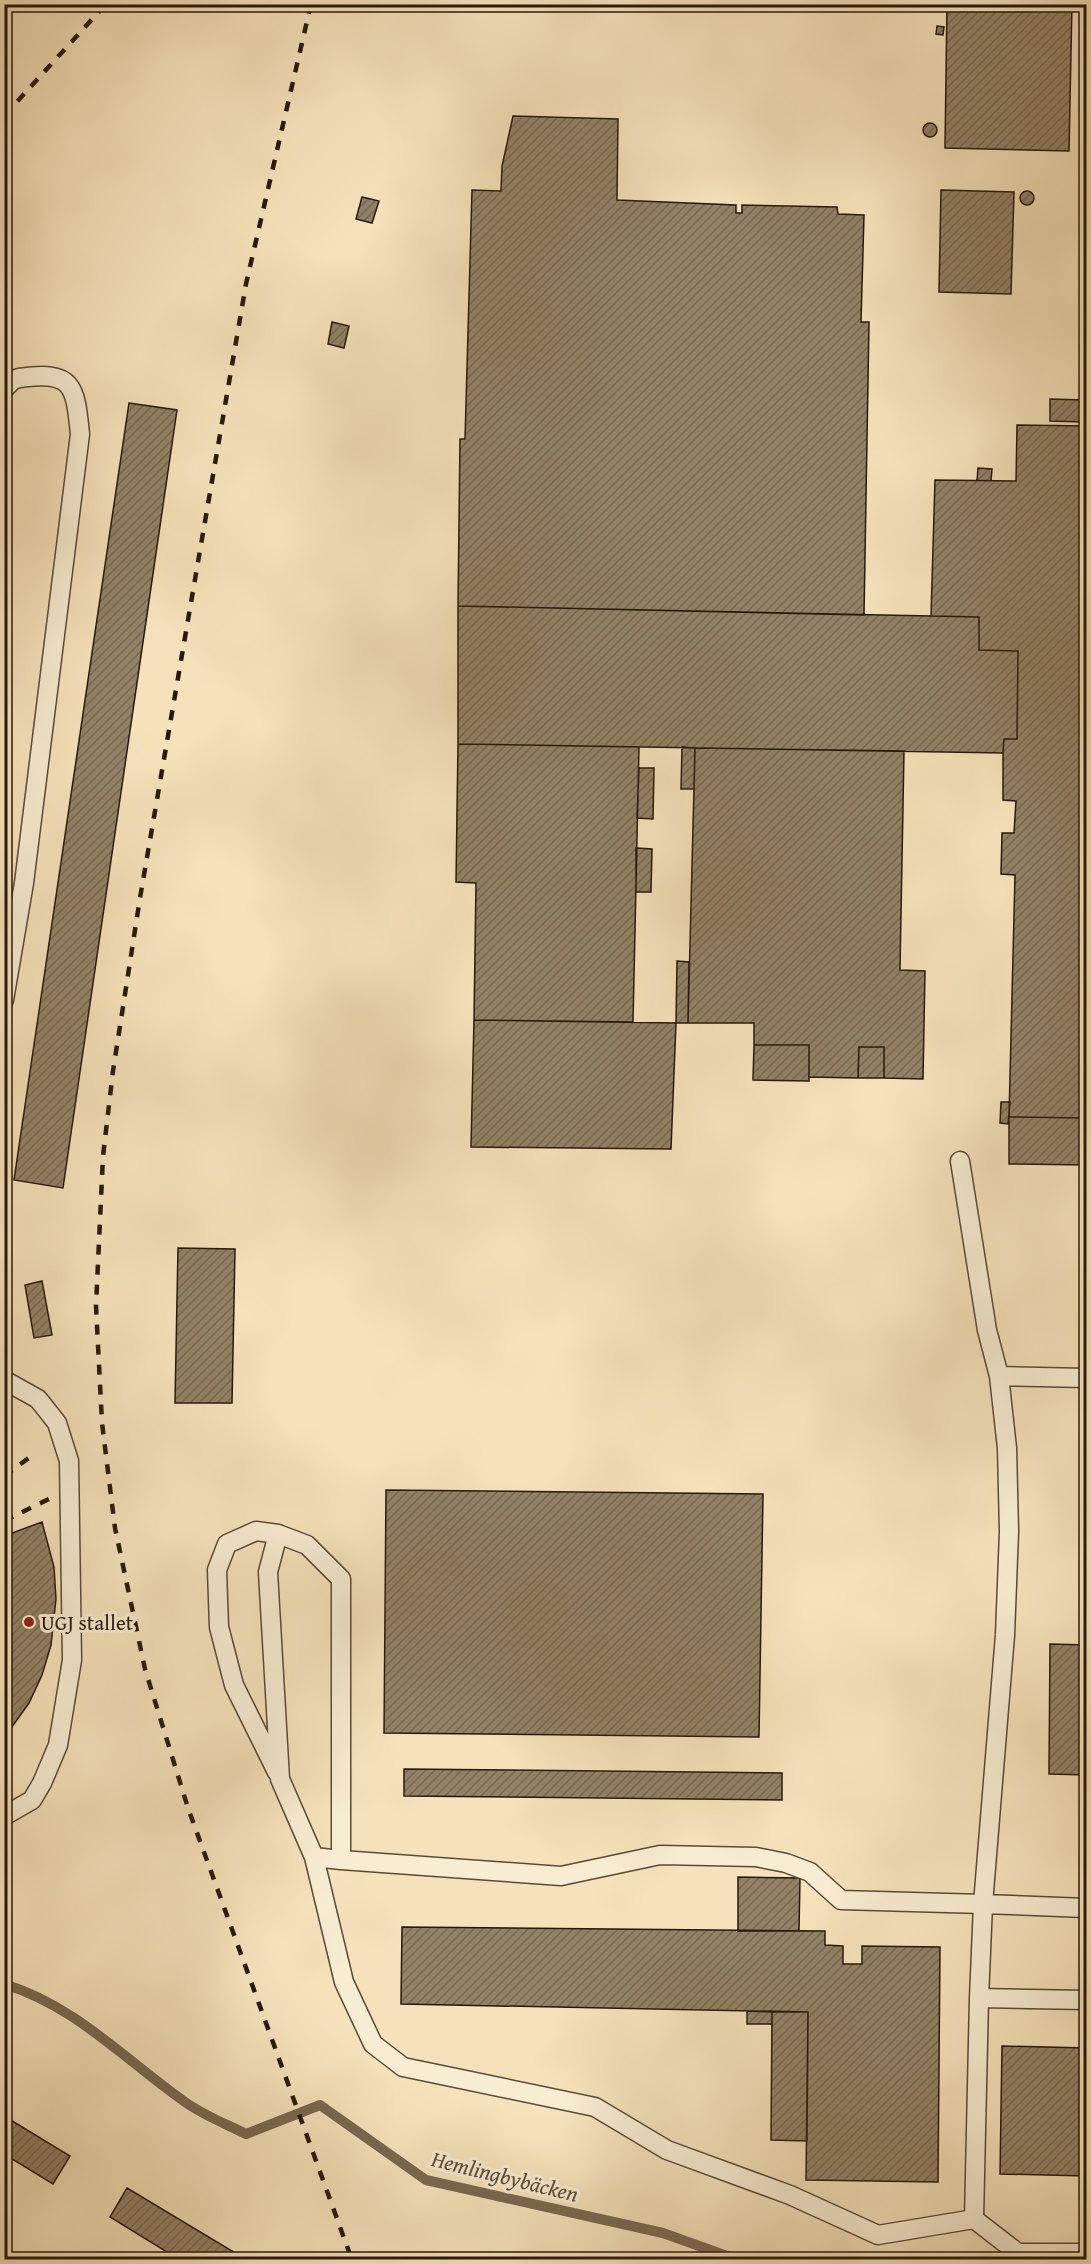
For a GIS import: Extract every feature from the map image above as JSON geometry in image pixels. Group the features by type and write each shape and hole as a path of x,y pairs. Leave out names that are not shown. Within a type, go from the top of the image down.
{"lane":[{"path":"4,389 13,380 19,378 61,378 71,385 77,401 80,434 24,883 4,1000"},
{"path":"960,1161 987,1330 999,1376 1006,1448 1009,1532 1005,1635 983,1904 974,2219"},
{"path":"999,1376 1086,1377"},
{"path":"4,1380 39,1399 57,1423 69,1461 72,1626 72,1660 58,1745 32,1800 4,1816"},
{"path":"341,1860 341,1579 308,1545 278,1533 256,1531 227,1544 217,1570 219,1627 234,1685 280,1779 314,1857 344,1982 374,2044 403,2067 595,2107 667,2150 790,2195 878,2235 974,2219 1023,2256 1086,2253"},
{"path":"278,1533 268,1572 280,1779"},
{"path":"314,1857 561,1876 660,1855 756,1857 786,1863 810,1872 841,1900 1086,1908"},
{"path":"979,1998 1086,2000"}],"building":[{"path":"947,4 1072,4 1069,151 945,148"},
{"path":"937,26 944,27 943,35 936,34"},
{"path":"513,116 618,119 617,200 736,205 736,213 742,213 742,205 837,207 838,214 864,215 861,322 869,322 864,615 458,606 460,439 465,439 472,190 501,191 502,166"},
{"path":"930,123 935,125 937,130 935,135 930,137 925,135 923,130 925,125"},
{"path":"941,190 1014,192 1011,294 939,292"},
{"path":"1027,191 1032,193 1034,198 1032,203 1027,205 1022,203 1020,198 1022,193"},
{"path":"362,197 379,201 372,223 356,219"},
{"path":"332,322 349,326 344,348 328,344"},
{"path":"1050,399 1084,400 1083,422 1050,421"},
{"path":"129,403 177,410 63,1188 14,1180"},
{"path":"1017,425 1086,426 1086,1118 1009,1117 1015,875 1001,874 1002,833 1014,833 1016,801 1003,800 1003,753 1004,739 1017,739 1018,651 979,650 979,617 931,616 935,480 1016,481"},
{"path":"978,468 992,469 991,481 977,481"},
{"path":"458,606 979,617 979,650 1018,651 1017,739 1004,739 1003,753 458,744"},
{"path":"458,744 639,747 633,1022 474,1020 476,883 456,882"},
{"path":"682,747 695,748 694,789 681,789"},
{"path":"695,748 904,751 900,970 925,971 923,1079 884,1078 884,1047 859,1047 858,1078 809,1077 809,1045 754,1045 754,1023 688,1023"},
{"path":"639,768 654,768 653,819 637,818"},
{"path":"636,848 652,849 651,892 636,892"},
{"path":"677,961 689,962 688,1023 676,1023"},
{"path":"474,1020 676,1023 671,1149 471,1147"},
{"path":"754,1045 809,1045 809,1081 753,1080"},
{"path":"859,1047 884,1047 884,1078 858,1078"},
{"path":"1001,1102 1010,1102 1008,1124 1000,1123"},
{"path":"1009,1117 1086,1118 1086,1165 1009,1164"},
{"path":"178,1248 235,1249 232,1403 175,1403"},
{"path":"42,1281 52,1335 34,1338 25,1285"},
{"path":"386,1490 763,1494 759,1737 384,1733"},
{"name":"UGJ stallet","path":"42,1522 54,1567 56,1599 51,1645 42,1675 29,1703 4,1738 4,1536"},
{"path":"1050,1644 1086,1645 1086,1775 1049,1774"},
{"path":"404,1769 782,1773 782,1800 404,1796"},
{"path":"738,1877 800,1878 799,1931 738,1931"},
{"path":"402,1927 825,1931 825,1945 843,1946 843,1964 862,1964 862,1946 940,1947 938,2182 806,2180 808,2012 401,2004"},
{"path":"747,2011 772,2012 772,2024 747,2024"},
{"path":"772,2012 808,2012 807,2141 771,2140"},
{"path":"1002,2046 1086,2048 1086,2176 1000,2174"},
{"path":"4,2116 70,2156 53,2184 4,2154"},
{"path":"127,2188 247,2260 180,2260 110,2217"}],"waterway":[{"name":"Hemlingbybäcken","path":"4,1984 30,1994 77,2020 185,2102 246,2134 320,2105 426,2180 663,2233 738,2260"}],"railway":[{"path":"4,116 106,4"},
{"path":"311,4 246,284 140,898 113,1071 103,1156 96,1306 102,1423 115,1528 145,1669 188,1808 352,2260"},
{"path":"4,1476 33,1455"},
{"path":"4,1521 57,1495"}],"place":[{"name":"UGJ stallet","path":"29,1622"}]}
